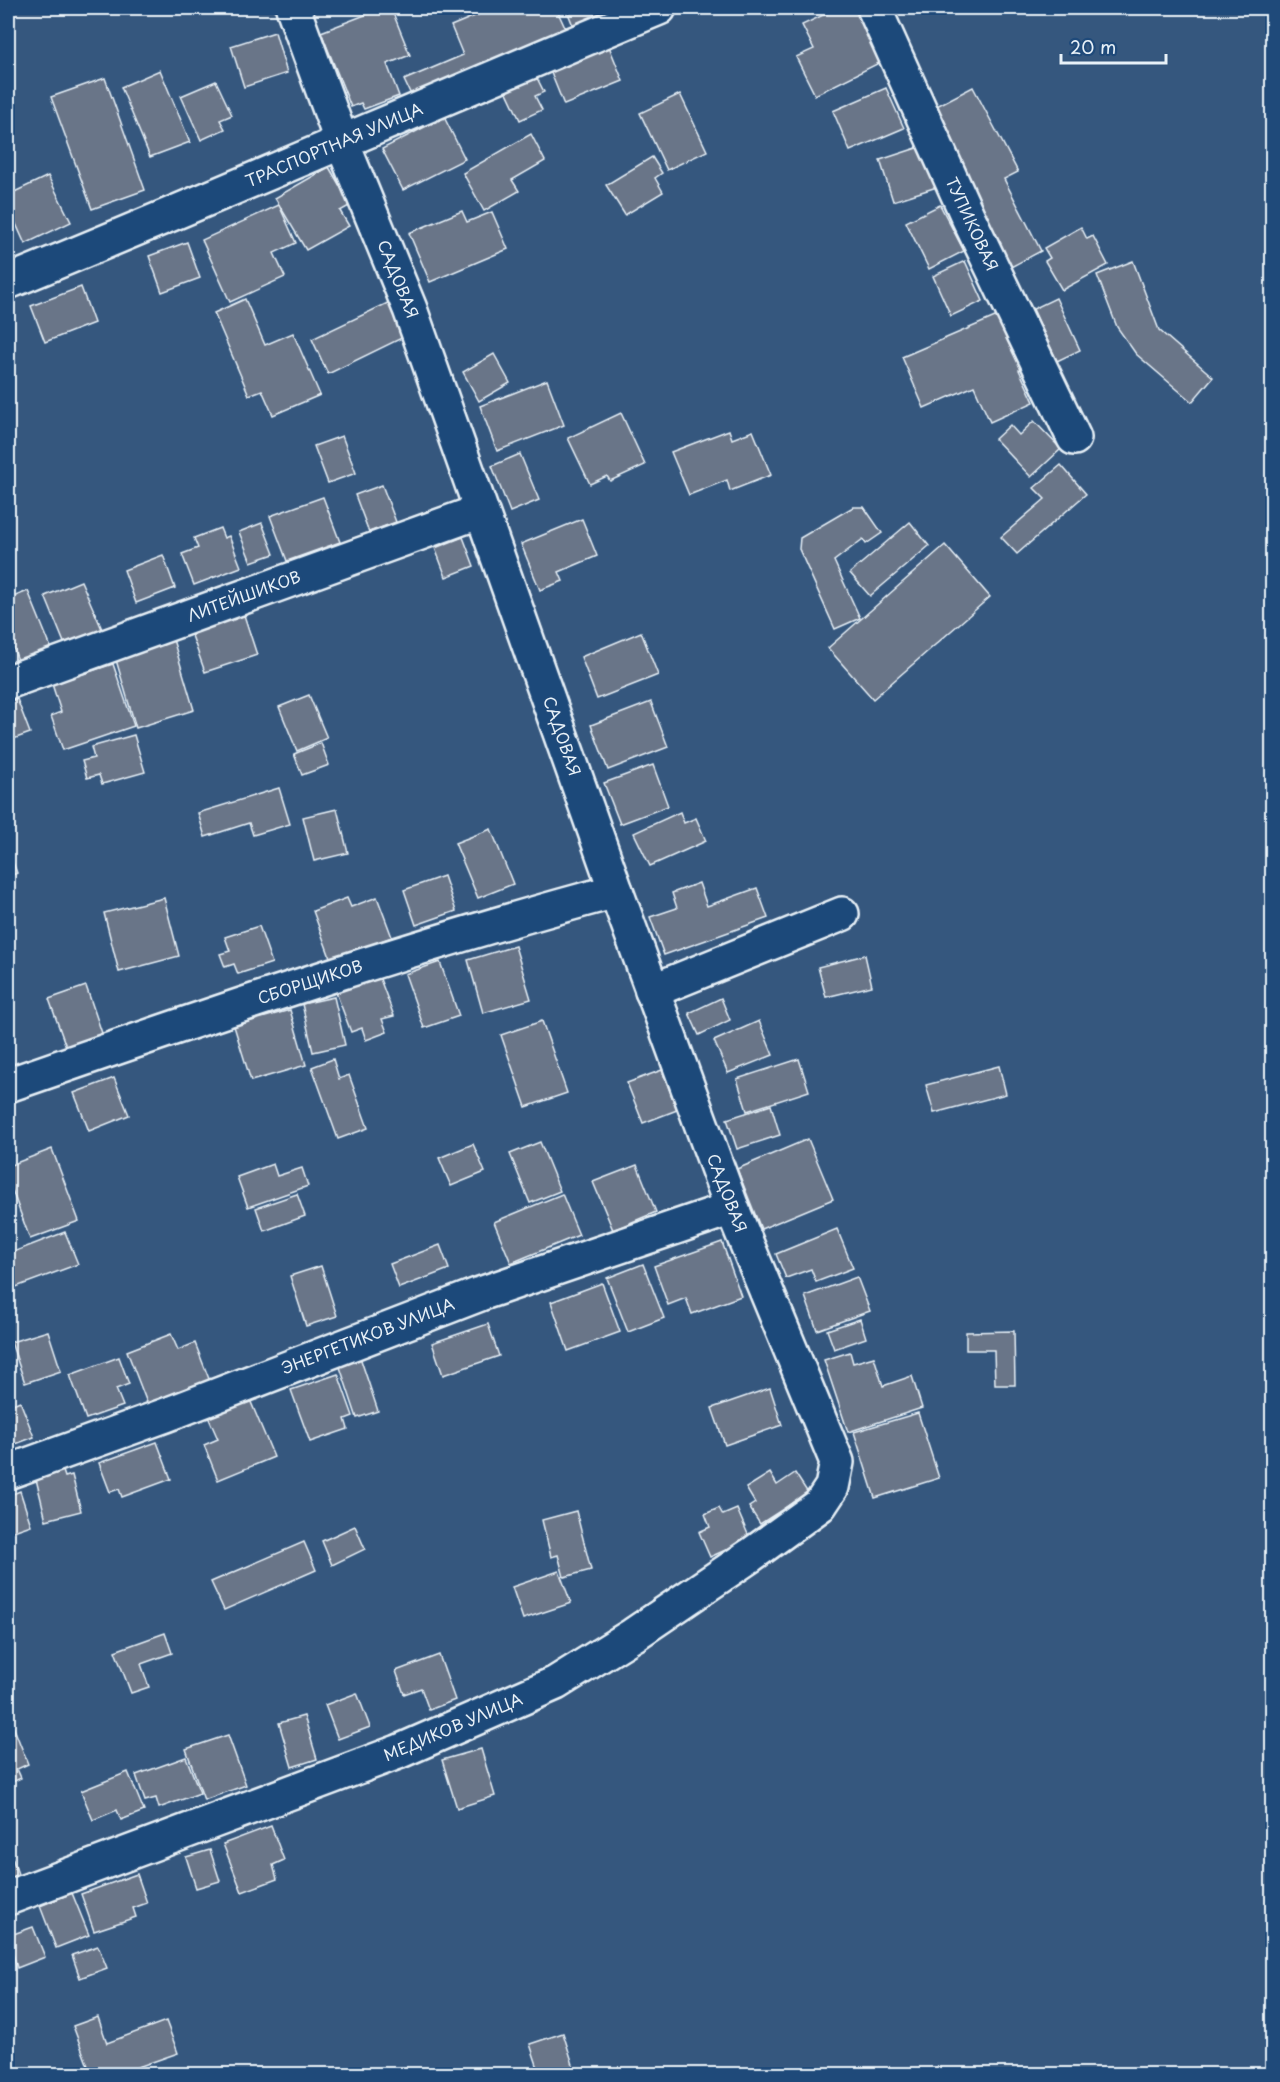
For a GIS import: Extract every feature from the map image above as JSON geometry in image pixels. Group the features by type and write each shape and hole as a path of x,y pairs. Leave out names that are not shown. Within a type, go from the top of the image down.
{"street":[{"name":"САДОВАЯ","path":"293,8 342,140 410,309 616,891 732,1208 837,1462"},
{"name":"ТРАСПОРТНАЯ УЛИЦА","path":"8,282 187,209 342,140 659,8"},
{"name":"ТУПИКОВАЯ","path":"874,8 968,217 1074,438"},
{"name":"ЛИТЕЙШИКОВ","path":"8,682 481,511"},
{"name":"СБОРЩИКОВ","path":"8,1085 327,976 525,915 616,891"},
{"path":"652,991 842,914"},
{"name":"ЭНЕРГЕТИКОВ УЛИЦА","path":"8,1472 166,1415 480,1294 732,1208"},
{"name":"МЕДИКОВ УЛИЦА","path":"8,1899 398,1752 556,1683 653,1621 820,1505 832,1487 837,1462"}],"building":[{"path":"383,8 391,8 410,55 387,64 399,96 364,109 361,103 351,107 321,32"},
{"path":"494,8 556,8 567,32 413,99 404,80 463,55 451,26"},
{"path":"566,8 602,8 606,16 574,28"},
{"path":"838,8 854,8 881,62 815,95 796,57 814,49 802,25"},
{"path":"275,32 287,73 244,87 231,46"},
{"path":"606,39 623,81 564,105 547,63"},
{"path":"160,70 190,142 150,157 121,87"},
{"path":"535,74 544,92 535,96 542,110 520,120 505,88"},
{"path":"105,78 145,190 92,209 51,97"},
{"path":"216,81 232,115 220,120 225,129 201,140 181,96"},
{"path":"973,87 1018,172 1004,179 1041,251 1009,268 927,111"},
{"path":"886,88 904,128 850,151 833,111"},
{"path":"680,94 707,151 667,170 640,113"},
{"path":"444,117 465,159 403,190 382,149"},
{"path":"531,134 545,161 512,180 519,191 484,211 463,173"},
{"path":"926,145 940,186 893,201 880,160"},
{"path":"652,157 662,173 655,178 663,192 625,215 606,185"},
{"path":"329,167 351,205 340,211 349,226 306,250 275,198"},
{"path":"48,176 71,222 25,244 8,206 8,195"},
{"path":"279,205 296,243 274,253 285,277 230,302 202,240"},
{"path":"940,205 964,251 929,269 906,222"},
{"path":"462,211 467,222 492,212 508,249 430,282 409,233"},
{"path":"1081,227 1087,239 1093,236 1108,265 1062,290 1045,261 1050,258 1044,248"},
{"path":"187,242 200,278 162,292 149,256"},
{"path":"965,261 983,301 951,316 933,276"},
{"path":"1133,261 1159,330 1213,377 1192,402 1136,354 1117,327 1097,275"},
{"path":"81,287 94,323 45,342 31,306"},
{"path":"1056,298 1080,350 1057,361 1033,309"},
{"path":"245,299 265,345 293,333 320,395 273,415 262,390 249,395 214,313"},
{"path":"394,300 410,334 328,374 312,339"},
{"path":"1002,314 1026,367 1019,370 1034,402 990,422 974,386 924,408 902,357"},
{"path":"494,354 510,383 479,401 463,372"},
{"path":"547,380 564,425 497,451 480,406"},
{"path":"621,413 645,465 610,481 607,476 590,484 568,438"},
{"path":"1034,421 1061,449 1031,477 995,439 1010,425 1019,435"},
{"path":"729,430 732,439 753,431 771,475 730,491 727,480 689,495 671,452"},
{"path":"342,436 356,473 328,483 314,446"},
{"path":"520,454 539,500 510,512 492,466"},
{"path":"1061,465 1086,494 1017,554 1001,537 1045,499 1034,488"},
{"path":"382,485 396,522 369,532 355,495"},
{"path":"323,497 340,542 287,561 270,516"},
{"path":"853,507 864,507 882,533 866,544 863,539 834,561 860,618 835,629 799,549 800,538"},
{"path":"582,519 597,556 559,572 563,581 540,590 521,544"},
{"path":"910,522 929,546 870,596 850,573"},
{"path":"262,523 274,554 251,562 239,532"},
{"path":"220,528 224,538 229,536 241,567 194,585 182,554 198,548 194,538"},
{"path":"463,537 474,566 446,577 435,548"},
{"path":"945,545 990,597 873,699 828,648"},
{"path":"163,555 175,588 136,603 124,570"},
{"path":"81,581 102,629 65,645 45,596"},
{"path":"28,591 52,650 19,663 8,634 8,599"},
{"path":"243,612 257,655 205,672 190,630"},
{"path":"641,632 658,675 597,699 581,657"},
{"path":"172,636 194,710 136,728 114,653"},
{"path":"113,664 134,726 63,750 51,716 61,712 52,684"},
{"path":"309,695 327,738 297,751 279,707"},
{"path":"17,699 30,733 8,741 8,702"},
{"path":"651,702 668,747 608,770 591,725"},
{"path":"134,735 145,772 102,784 99,775 87,778 82,761 94,758 91,747"},
{"path":"321,743 329,765 302,775 294,754"},
{"path":"653,765 668,806 620,824 604,783"},
{"path":"279,788 290,824 253,835 249,823 205,837 198,813"},
{"path":"337,809 348,853 314,861 303,817"},
{"path":"680,812 684,823 696,818 706,841 650,866 634,833"},
{"path":"491,829 513,884 478,898 455,843"},
{"path":"8,849 17,873 8,877"},
{"path":"444,876 456,911 416,925 404,890"},
{"path":"699,883 707,906 757,888 768,918 664,955 650,917 677,908 672,893"},
{"path":"377,897 392,937 331,960 313,911 347,898 351,907"},
{"path":"164,898 179,956 119,972 104,913"},
{"path":"259,926 272,963 238,974 234,964 225,967 220,954 230,951 225,937"},
{"path":"515,946 531,999 483,1013 468,960"},
{"path":"865,955 872,986 826,997 818,967"},
{"path":"440,962 459,1016 424,1028 405,974"},
{"path":"377,971 394,1016 382,1019 387,1032 366,1040 362,1028 351,1032 334,987"},
{"path":"86,986 105,1042 69,1055 49,999"},
{"path":"334,997 345,1045 313,1052 302,1004"},
{"path":"721,998 730,1020 699,1035 689,1013"},
{"path":"290,1010 306,1065 251,1081 234,1026"},
{"path":"542,1021 567,1093 526,1107 501,1035"},
{"path":"759,1021 773,1055 728,1073 714,1041"},
{"path":"333,1059 339,1079 349,1075 368,1128 338,1139 312,1067"},
{"path":"799,1059 809,1091 747,1111 737,1079"},
{"path":"999,1066 1006,1094 934,1113 926,1085"},
{"path":"662,1070 677,1110 643,1123 627,1083"},
{"path":"114,1078 129,1115 89,1131 74,1093"},
{"path":"771,1105 780,1135 737,1149 727,1119"},
{"path":"808,1139 833,1199 761,1229 737,1169"},
{"path":"540,1142 560,1191 530,1203 510,1154"},
{"path":"473,1144 485,1172 451,1186 439,1158"},
{"path":"52,1149 79,1221 30,1239 8,1179 8,1166"},
{"path":"273,1164 277,1176 302,1168 308,1186 248,1207 237,1177"},
{"path":"637,1165 656,1212 613,1230 593,1182"},
{"path":"297,1194 305,1216 264,1231 256,1208"},
{"path":"562,1194 579,1235 511,1263 494,1222"},
{"path":"837,1229 853,1268 816,1282 811,1269 786,1278 776,1254"},
{"path":"65,1232 78,1264 8,1290 8,1254"},
{"path":"722,1242 741,1296 692,1314 686,1298 668,1305 654,1266"},
{"path":"440,1245 449,1269 399,1288 390,1264"},
{"path":"643,1264 664,1318 628,1332 607,1278"},
{"path":"321,1266 337,1316 306,1326 290,1276"},
{"path":"857,1277 870,1311 817,1330 805,1296"},
{"path":"602,1283 620,1332 568,1351 551,1302"},
{"path":"860,1319 866,1338 834,1349 827,1330"},
{"path":"488,1324 499,1356 443,1375 432,1343"},
{"path":"48,1331 61,1371 25,1383 11,1342"},
{"path":"1014,1331 1015,1385 995,1385 994,1350 966,1350 966,1332"},
{"path":"171,1334 178,1350 195,1343 211,1384 149,1408 127,1351"},
{"path":"850,1352 853,1363 874,1357 883,1386 912,1376 922,1408 848,1432 824,1360"},
{"path":"119,1357 129,1384 116,1389 123,1406 86,1419 70,1375"},
{"path":"360,1357 378,1411 357,1418 339,1364"},
{"path":"338,1374 353,1416 345,1419 348,1429 310,1442 291,1390"},
{"path":"770,1388 782,1425 725,1445 712,1408"},
{"path":"248,1395 274,1457 218,1480 204,1445 218,1439 206,1412"},
{"path":"20,1401 34,1437 8,1447 8,1406"},
{"path":"918,1413 939,1478 875,1498 854,1432"},
{"path":"157,1442 171,1479 122,1497 119,1489 110,1492 99,1463"},
{"path":"62,1468 65,1477 72,1475 81,1511 46,1520 35,1475"},
{"path":"770,1473 777,1485 795,1473 808,1493 760,1524 749,1507 755,1503 746,1488"},
{"path":"20,1491 31,1525 8,1533 8,1496"},
{"path":"719,1508 723,1515 737,1509 750,1539 710,1557 699,1532 710,1527 705,1514"},
{"path":"576,1511 591,1570 564,1577 558,1555 551,1557 542,1520"},
{"path":"355,1526 365,1549 332,1565 322,1541"},
{"path":"304,1542 316,1570 224,1610 211,1582"},
{"path":"559,1571 571,1603 523,1619 512,1587"},
{"path":"165,1633 172,1653 141,1664 149,1687 131,1693 115,1651"},
{"path":"439,1655 455,1700 429,1710 421,1688 404,1694 396,1671"},
{"path":"357,1693 370,1727 338,1739 325,1705"},
{"path":"8,1713 28,1764 17,1769 21,1778 8,1784"},
{"path":"304,1716 317,1759 292,1767 279,1723"},
{"path":"228,1735 246,1785 204,1800 186,1749"},
{"path":"481,1749 495,1796 457,1808 442,1760"},
{"path":"186,1757 200,1793 159,1808 156,1798 145,1801 136,1775"},
{"path":"128,1772 144,1811 121,1820 117,1810 93,1820 81,1791"},
{"path":"271,1826 284,1860 273,1865 277,1879 242,1892 223,1844"},
{"path":"8,1846 19,1877 8,1881"},
{"path":"210,1850 220,1881 196,1888 186,1857"},
{"path":"137,1874 147,1903 133,1908 136,1917 94,1931 81,1894"},
{"path":"72,1893 89,1935 56,1948 40,1906"},
{"path":"33,1927 45,1957 17,1968 8,1936"},
{"path":"98,1946 107,1968 80,1978 72,1955"},
{"path":"98,2017 107,2043 166,2021 178,2053 118,2074 91,2074 73,2026"},
{"path":"563,2033 576,2074 540,2074 530,2044"}]}
